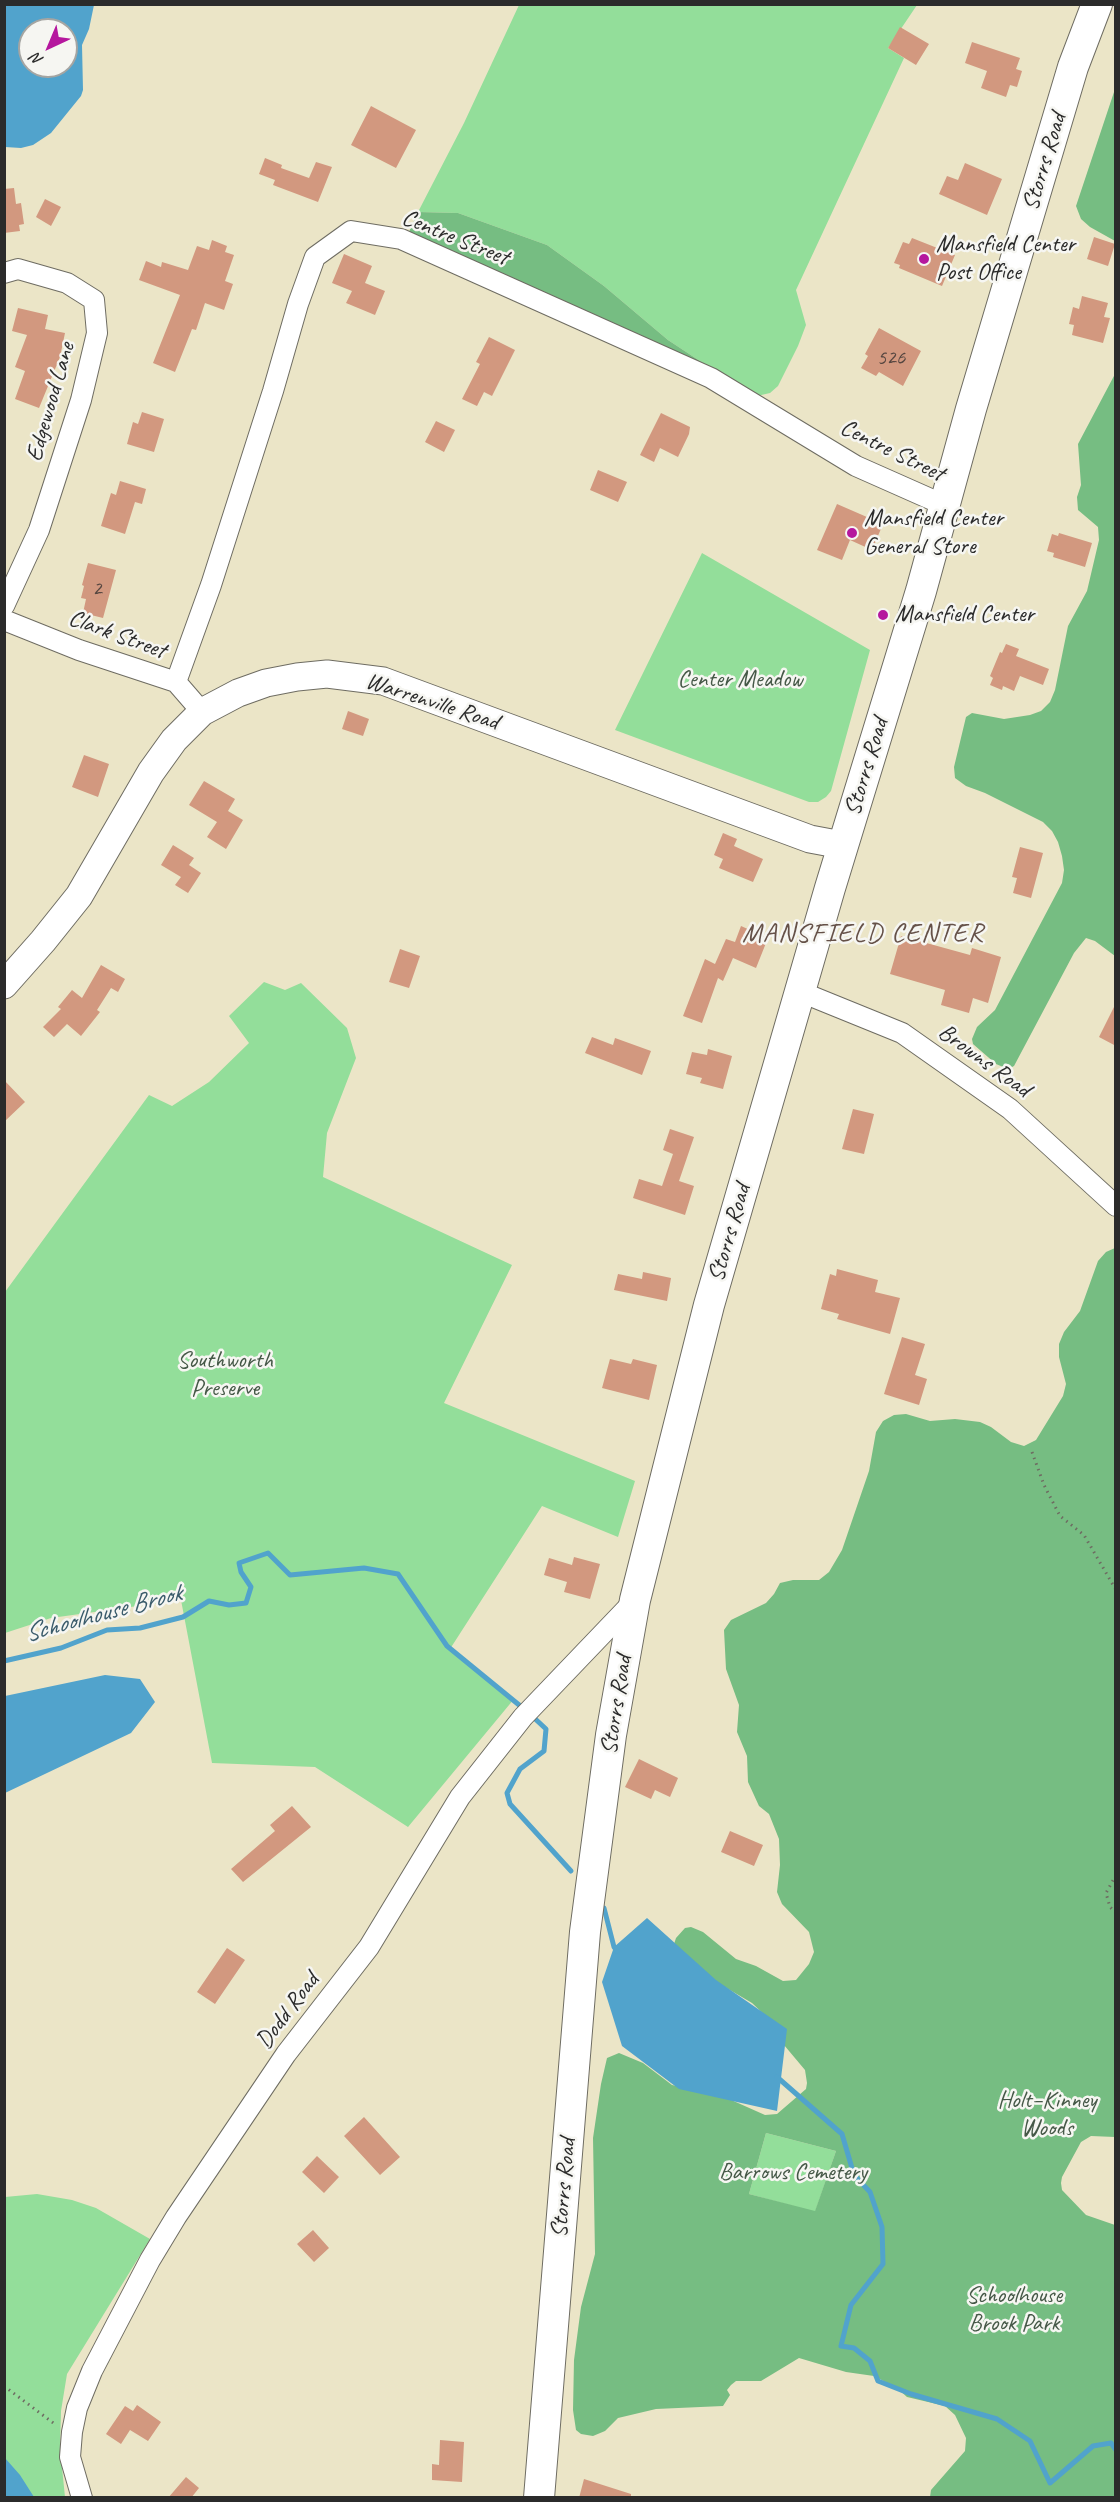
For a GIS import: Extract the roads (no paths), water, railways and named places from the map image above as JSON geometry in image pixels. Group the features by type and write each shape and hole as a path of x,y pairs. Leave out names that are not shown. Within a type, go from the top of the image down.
{"main road":[{"name":"Storrs Road","path":"539,2498 590,1892 611,1735 635,1600 710,1305 843,845 921,591 944,505 1073,68 1097,4"},
{"name":"Warrenville Road","path":"4,985 44,941 79,896 151,772 174,740 202,712 238,693 266,682 327,674 383,681 810,839 843,845"}],"street":[{"name":"Centre Street","path":"176,682 211,585 273,391 298,304 315,257 351,231 401,239 711,378 856,466 944,505"},
{"name":"Edgewood Lane","path":"4,273 18,269 68,283 94,300 97,333 81,400 39,530 4,606"},
{"name":"Clark Street","path":"4,620 79,650 176,682 202,712"},
{"name":"Browns Road","path":"801,992 902,1033 1010,1109 1116,1206"},
{"name":"Dodd Road","path":"82,2498 70,2457 76,2408 92,2371 150,2260 176,2217 286,2054 369,1947 460,1797 538,1700 635,1600"}],"water":[{"path":"4,5 94,5 89,29 82,45 83,90 81,96 51,133 33,145 21,148 5,147"},
{"path":"105,1675 140,1679 155,1702 131,1733 5,1793 5,1696"},
{"path":"647,1918 716,1980 787,2029 777,2111 679,2089 622,2046 602,1982 614,1947"},
{"path":"5,2458 20,2475 34,2497 5,2497"}],"waterway":[{"name":"Schoolhouse Brook","path":"4,1661 61,1648 107,1630 140,1628 183,1617 209,1601 229,1605 246,1603 251,1587 241,1572 239,1563 268,1553 290,1575 364,1568 398,1574 447,1646 524,1709"},
{"name":"Schoolhouse Brook","path":"531,1715 546,1729 544,1751 520,1769 507,1793 510,1804 571,1871"},
{"name":"Schoolhouse Brook","path":"604,1908 617,1951"},
{"name":"Schoolhouse Brook","path":"777,2077 842,2134 854,2175 870,2192 882,2227 883,2264 851,2305 841,2346 854,2348 870,2361 878,2381 911,2394 997,2419 1030,2441 1050,2483 1093,2446 1111,2443 1116,2450"}],"place":[{"name":"Mansfield Center Post Office","path":"924,259"},
{"name":"Mansfield Center General Store","path":"852,533"},
{"name":"Mansfield Center","path":"883,615"}],"district":[{"name":"MANSFIELD CENTER","path":"863,934"}],"park label":[{"name":"Center Meadow","path":"740,680"},
{"name":"Southworth Preserve","path":"225,1375"},
{"name":"Holt–Kinney Woods","path":"1047,2115"},
{"name":"Barrows Cemetery","path":"793,2173"},
{"name":"Schoolhouse Brook Park","path":"1014,2310"}]}
